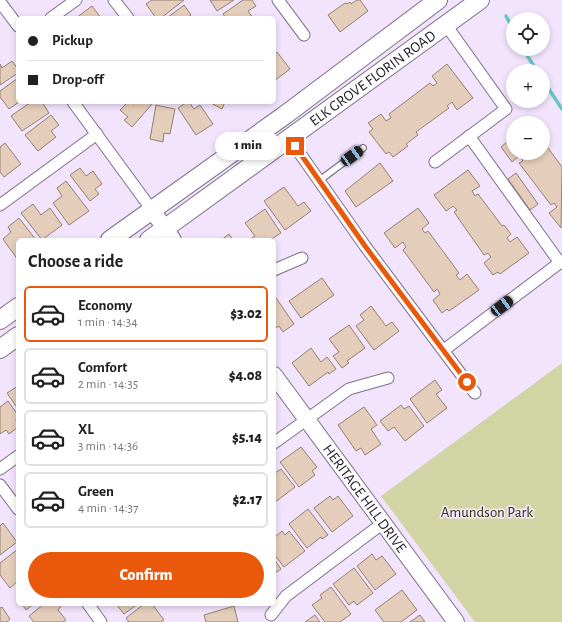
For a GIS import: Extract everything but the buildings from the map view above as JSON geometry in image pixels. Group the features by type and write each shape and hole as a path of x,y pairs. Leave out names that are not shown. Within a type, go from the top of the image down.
{"main road":[{"name":"ELK GROVE FLORIN ROAD","path":"113,238 285,115 438,0"},
{"name":"ELK GROVE FLORIN ROAD","path":"156,238 169,234 289,138 480,0"},
{"path":"0,320 16,308"},
{"path":"0,349 16,337"}],"street":[{"path":"54,16 76,0"},
{"path":"114,0 126,16"},
{"path":"278,0 304,35"},
{"path":"0,2 16,23"},
{"path":"435,162 506,109 446,25"},
{"path":"74,104 169,234"},
{"path":"0,205 97,134"},
{"path":"444,350 561,262 469,136"},
{"path":"289,138 365,246 475,393"},
{"path":"276,269 302,258"},
{"name":"HERITAGE HILL DRIVE","path":"276,378 456,622"},
{"path":"276,442 350,389 388,378"},
{"path":"0,469 16,457"},
{"path":"0,485 16,507"},
{"path":"271,615 286,596 383,523"},
{"path":"89,606 101,622"}],"lane":[{"path":"320,180 363,148"}],"green space":[{"name":"Amundson Park","path":"562,363 562,622 475,622 381,496"}],"waterway":[{"path":"527,56 533,64"},
{"path":"550,91 562,109"}],"route":[{"path":"295,146 365,246 467,382"}]}
